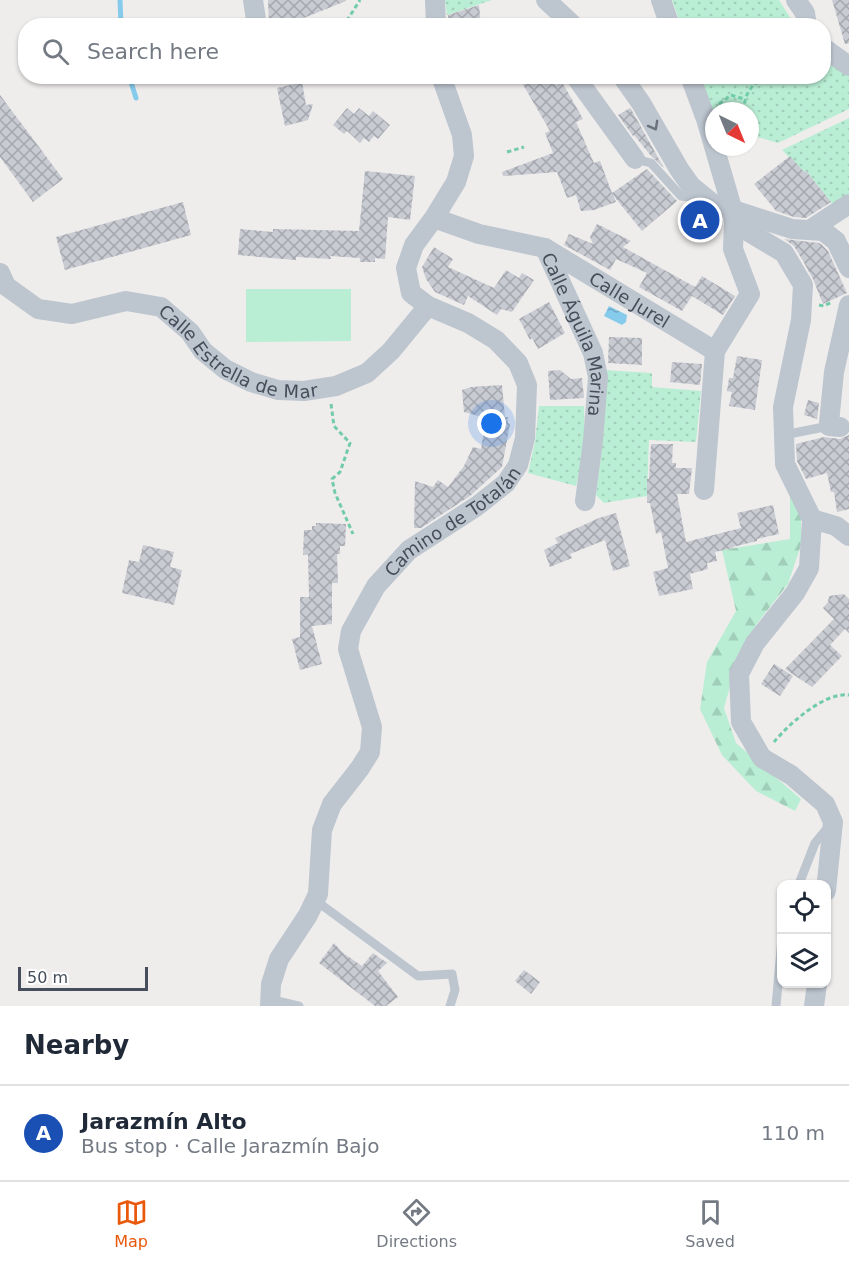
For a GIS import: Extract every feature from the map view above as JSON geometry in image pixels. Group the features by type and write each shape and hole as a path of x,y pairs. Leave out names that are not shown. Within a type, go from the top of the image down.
{"street":[{"path":"253,0 256,18"},
{"path":"435,0 436,18"},
{"path":"546,0 565,18"},
{"path":"661,0 667,18"},
{"path":"796,0 806,18"},
{"path":"831,53 849,66"},
{"name":"Camino de Totalán","path":"270,1003 271,984 279,958 318,894 322,830 332,804 370,752 372,727 348,649 351,630 376,586 408,550 477,506 506,483 518,465 525,438 527,385 518,363 496,340 468,323 428,306 411,292 405,268 414,245 435,218 456,182 464,156 462,135 444,84"},
{"path":"582,84 635,159"},
{"path":"628,84 691,186 712,204 733,216 784,253 803,285 801,320 783,407 785,464 812,519 809,568 795,593 755,643 739,674 741,722 762,758 791,775 825,804 833,822 827,880"},
{"path":"693,84 705,116"},
{"path":"704,490 715,351 750,294 733,249 733,216 716,156"},
{"path":"811,229 849,204"},
{"path":"733,216 792,229 823,231 836,241 849,268"},
{"name":"Calle Águila Marina","path":"435,218 479,234 545,248 593,353 598,377 585,501"},
{"name":"Calle Jurel","path":"545,248 715,351"},
{"name":"Calle Estrella de Mar","path":"0,273 6,286 38,309 72,314 126,301 161,307 190,332 202,351 225,369 251,382 278,390 304,391 328,388 367,373 391,351 428,306"},
{"path":"834,427 834,372 845,302"},
{"path":"812,519 836,526 849,536"},
{"path":"814,1006 816,988"}],"lane":[{"path":"635,159 651,163 681,196 705,198"},
{"path":"784,435 834,427"},
{"path":"801,880 815,843 833,822"},
{"path":"315,900 418,976 452,974 455,990 450,1006"},
{"path":"776,1006 778,988"},
{"path":"270,1003 299,1006"}],"path":[{"path":"349,18 360,0"},
{"path":"721,102 731,95 744,99 751,88 758,84"},
{"path":"507,152 524,147"},
{"path":"802,302 824,306 845,302"},
{"path":"328,388 334,426 350,443 340,472 332,479 335,493 353,534"},
{"path":"762,758 783,731 819,702 844,694 849,695"}],"green space":[{"path":"445,0 492,0 447,15"},
{"path":"672,0 779,0 791,18 678,18"},
{"path":"831,61 849,75 849,109 778,143 759,137 759,102 709,102 703,84 831,84"},
{"path":"849,118 849,198 835,207 806,171 804,172 782,150"},
{"path":"246,289 351,289 351,341 246,342"},
{"path":"605,370 652,373 652,387 701,391 696,442 649,440 647,496 604,503 596,495 603,441"},
{"path":"539,406 584,406 585,449 576,486 528,473 535,442"},
{"path":"790,488 801,511 801,545 788,584 758,622 740,651 724,708 736,743 801,799 795,811 756,791 722,755 700,709 707,662 736,611 722,550 790,539"}],"water":[{"path":"609,306 627,315 626,322 622,325 604,316"}],"building":[{"path":"268,0 346,0 304,18 269,18"},
{"path":"832,0 849,0 849,43 845,44"},
{"path":"479,5 480,18 448,18 448,15"},
{"path":"302,84 306,105 313,104 308,120 285,126 277,88"},
{"path":"523,84 563,84 583,119 576,122 594,163 600,161 612,193 647,169 677,201 642,231 613,195 616,202 594,210 581,211 576,195 567,198 557,172 503,176 502,172 553,153 545,133 550,131"},
{"path":"0,95 63,179 33,202 0,157"},
{"path":"347,108 354,114 359,108 369,116 373,111 390,125 378,139 374,136 369,142 364,138 360,143 347,131 344,134 333,125"},
{"path":"630,108 664,168 633,136 618,115"},
{"path":"790,156 804,172 806,171 831,202 806,218 776,211 754,184"},
{"path":"365,171 415,176 410,220 388,217 385,259 375,258 375,262 360,262 360,258 330,256 331,259 296,257 296,260 238,255 240,229 273,232 273,229 359,231"},
{"path":"183,202 191,235 65,270 56,237"},
{"path":"597,224 631,241 623,247 695,287 702,276 735,296 723,315 692,296 682,311 639,287 647,273 616,259 610,270 564,245 569,234 593,244 590,237"},
{"path":"784,239 822,245 828,251 847,293 823,304 813,279 794,246"},
{"path":"434,247 453,259 448,267 494,288 506,270 519,278 522,273 534,280 512,312 501,309 497,315 468,296 464,305 435,292 426,279 422,267"},
{"path":"549,302 565,333 538,349 532,338 530,340 519,319"},
{"path":"609,337 642,338 642,365 608,363"},
{"path":"737,356 762,360 755,410 729,406 732,392 727,391 729,378 733,378"},
{"path":"672,362 702,364 700,385 670,382"},
{"path":"560,370 571,379 582,378 584,398 550,400 548,371"},
{"path":"502,385 505,417 508,417 510,424 502,467 470,496 421,528 414,528 415,481 433,487 438,480 448,487 464,466 473,447 481,449 486,418 464,412 462,390 471,387"},
{"path":"808,400 819,403 817,419 804,415"},
{"path":"849,435 849,509 837,512 834,492 831,492 827,473 806,479 797,461 796,444 824,437 840,439"},
{"path":"651,444 673,444 672,463 676,463 676,468 692,468 689,494 677,494 686,542 741,528 737,513 773,505 779,534 715,552 717,561 707,563 708,569 690,574 693,589 659,596 653,572 668,568 661,532 656,534 650,503 647,503"},
{"path":"616,513 630,566 613,571 605,540 570,554 572,558 550,567 544,550 558,543 555,538 599,518"},
{"path":"316,523 346,524 345,546 340,546 340,554 337,554 338,583 332,583 332,624 312,626 322,664 300,670 292,639 300,637 300,597 309,597 308,555 303,555 304,530 312,530 312,526 316,526"},
{"path":"143,545 174,552 170,567 182,570 174,605 122,593 129,560 139,562"},
{"path":"844,594 849,599 849,633 845,629 830,645 842,656 812,687 785,669 834,619 823,608 829,596"},
{"path":"774,664 793,676 780,696 761,684"},
{"path":"334,943 343,953 362,966 373,953 387,963 378,971 398,997 386,1006 375,1006 319,963"},
{"path":"524,970 540,982 531,994 515,981"}],"waterway":[{"path":"120,0 121,18"},
{"path":"132,84 136,98"}],"place":[{"name":"Jarazmín Alto","path":"700,220"}]}
